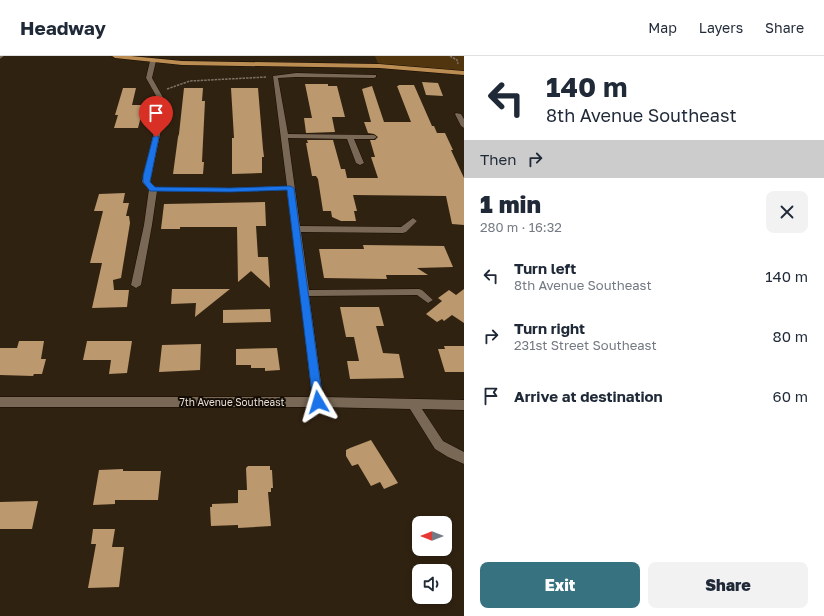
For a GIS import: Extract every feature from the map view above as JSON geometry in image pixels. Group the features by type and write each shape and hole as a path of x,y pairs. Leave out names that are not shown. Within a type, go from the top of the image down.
{"main road":[{"path":"115,56 153,61 208,64 372,66 464,73"}],"street":[{"path":"153,61 149,78 162,101 162,111 146,182 153,189 230,190 290,188"},
{"path":"318,402 275,76 374,76"},
{"path":"458,114 464,126"},
{"path":"284,136 374,137"},
{"path":"350,137 360,163"},
{"path":"136,285 148,225 153,189"},
{"path":"296,229 402,230 413,221"},
{"path":"304,293 419,292 428,300"},
{"name":"7th Avenue Southeast","path":"0,402 318,402 464,405"},
{"path":"412,403 439,445 464,458"}],"path":[{"path":"450,56 459,61 456,65"},
{"path":"158,93 190,81 275,76"}],"shaded area":[{"path":"375,56 464,56 464,73 379,66"}],"building":[{"path":"422,82 438,83 443,96 426,95"},
{"path":"305,84 328,84 328,86 337,86 345,117 332,117 335,132 306,133 304,118 312,118"},
{"path":"398,85 414,85 432,126 434,126 437,133 445,133 464,178 464,225 452,224 446,196 353,195 357,211 354,211 356,221 341,221 332,217 331,211 323,211 318,179 316,176 312,176 306,143 308,143 307,140 333,140 341,169 345,169 347,178 378,178 371,157 375,157 370,140 375,140 378,137 374,134 368,133 364,122 371,122 362,89 372,86 384,122 411,122 397,86 399,86"},
{"path":"123,88 136,88 132,105 144,105 138,128 114,128 118,115 115,115"},
{"path":"184,88 203,88 202,101 205,101 202,162 204,162 203,174 173,174"},
{"path":"231,88 258,88 264,157 262,157 262,173 232,174 232,138 234,138"},
{"path":"125,193 123,203 129,203 126,216 129,216 130,223 121,278 113,280 114,290 129,290 127,307 92,308 102,263 90,263 103,211 94,211 99,194"},
{"path":"265,202 266,226 256,226 258,257 268,257 270,288 251,271 238,282 237,227 180,227 180,229 161,229 164,204"},
{"path":"363,245 444,246 453,267 417,268 428,275 386,275 387,279 324,278 319,249 364,249"},
{"path":"172,289 230,289 195,317 196,303 171,304"},
{"path":"464,289 464,323 452,315 444,321 442,319 437,322 426,314 442,301 438,298 449,290 456,295"},
{"path":"340,307 379,307 384,326 376,326 383,353 399,354 404,378 350,379 347,361 359,361 354,337 346,337"},
{"path":"270,309 271,322 223,323 223,310"},
{"path":"19,341 44,341 41,359 46,359 42,374 34,374 33,376 0,375 0,348 17,348"},
{"path":"87,341 132,341 127,373 109,374 111,360 83,360"},
{"path":"201,344 200,370 159,372 162,345"},
{"path":"444,346 464,346 464,372 445,372 438,349 445,349"},
{"path":"277,348 280,370 265,371 265,368 251,368 251,365 236,365 236,349"},
{"path":"371,440 398,483 384,489 380,482 371,486 358,464 352,466 346,456 346,450"},
{"path":"248,466 270,466 270,470 272,470 273,488 271,488 271,492 268,492 271,526 238,528 238,525 211,526 210,507 212,507 212,504 238,503 238,490 247,490 246,468"},
{"path":"123,469 123,471 161,471 158,500 115,500 115,504 93,505 99,470"},
{"path":"38,501 32,529 0,529 0,502"},
{"path":"93,529 115,529 112,547 124,547 119,587 88,588 96,544 91,544"}],"route":[{"path":"156,137 146,182 148,186 153,189 230,190 290,188 318,402"}]}
